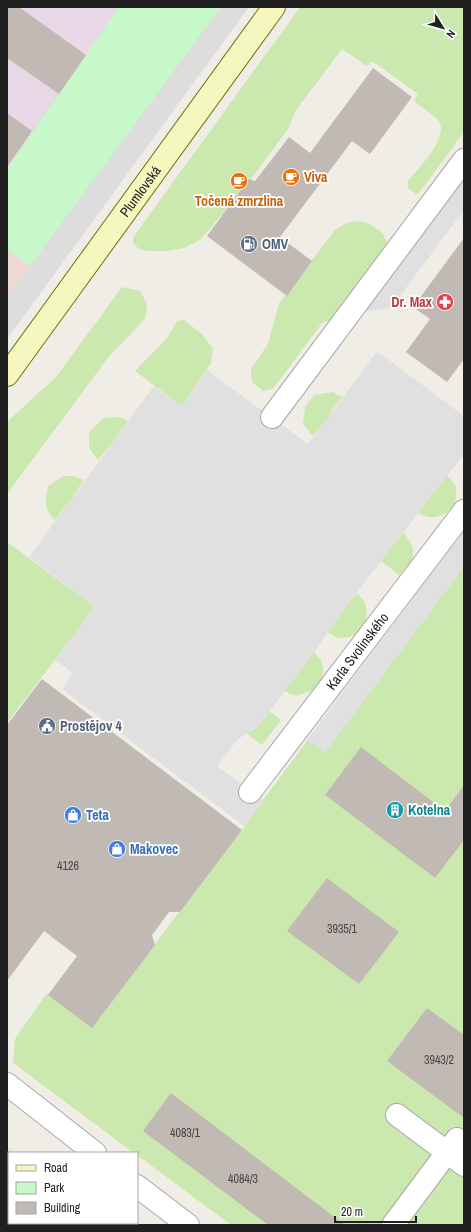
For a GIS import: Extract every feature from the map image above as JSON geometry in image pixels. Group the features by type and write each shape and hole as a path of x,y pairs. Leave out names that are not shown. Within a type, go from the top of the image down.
{"main road":[{"name":"Plumlovská","path":"7,375 274,7"}],"street":[{"path":"272,417 464,160"},
{"name":"Karla Svolinského","path":"250,792 464,511"},
{"path":"7,1084 94,1152"},
{"path":"394,1225 456,1152 397,1115"},
{"path":"138,1187 188,1225"}],"shaded area":[{"path":"7,7 249,7 7,339"},
{"path":"7,7 119,7 18,151 7,143"},
{"path":"464,160 464,210 391,308 350,313"},
{"path":"7,250 30,266 7,297"},
{"path":"377,351 464,416 464,454 344,609 258,727 238,739 217,766 263,800 244,826 62,689 73,673 55,660 95,607 29,557 154,386 181,406 207,370 308,444"},
{"path":"464,530 464,567 325,753 307,740"},
{"path":"7,1147 14,1152 8,1152 8,1224 26,1224 7,1225"},
{"path":"118,1224 119,1225 25,1225"}],"green space":[{"path":"119,7 221,7 30,266 7,250 7,167 8,168"},
{"path":"300,7 464,7 464,132 419,193 416,194 408,188 408,181 432,152 437,143 441,127 438,120 414,101 418,94 375,63 371,62 367,66 342,49 296,110 288,129 249,182 198,241 184,248 168,251 148,251 139,249 133,241 134,236"},
{"path":"359,221 377,228 386,239 387,244 330,320 322,323 273,389 263,391 254,384 251,377 251,369 268,344 279,303 335,230 346,223"},
{"path":"122,287 140,291 147,304 145,319 110,355 7,494 7,422 56,377"},
{"path":"184,320 203,335 213,349 211,363 187,398 391,548 403,532 411,544 413,555 412,559 399,575 381,561 384,558 135,371 167,338 177,321"},
{"path":"333,392 342,397 330,413 434,490 446,474 456,486 456,500 448,511 439,516 433,517 428,517 418,513 326,420 313,436 303,424 305,407 314,395"},
{"path":"121,417 128,421 116,438 344,609 357,593 364,601 367,611 365,623 359,632 349,637 337,638 327,632 340,616 111,444 98,460 92,453 90,447 89,432 104,418"},
{"path":"64,476 74,476 84,480 73,496 302,668 314,652 321,660 323,669 322,681 316,689 296,696 284,691 296,675 68,503 55,520 48,512 46,504 48,486"},
{"path":"464,532 464,1225 231,1225 138,1156 138,1152 133,1152 13,1063 15,1039 47,993 92,1026 242,830"},
{"path":"7,542 95,607 7,723"},
{"path":"202,700 257,727 269,711 281,720 262,745"}],"building":[{"path":"7,7 19,7 86,55 59,94 7,58"},
{"path":"373,68 412,97 370,154 352,141 280,237 312,261 287,296 207,236 249,179 255,181 289,137 310,153"},
{"path":"7,113 32,131 7,167"},
{"path":"464,238 464,359 447,382 406,352 430,319 413,307"},
{"path":"42,679 242,830 180,912 169,912 152,935 155,945 92,1028 48,995 77,956 44,931 7,981 7,725"},
{"name":"Kotelna","path":"361,747 445,811 464,785 464,840 435,878 325,795"},
{"path":"327,878 399,932 359,984 287,931"},
{"path":"427,1008 464,1035 464,1118 387,1061"},
{"path":"171,1093 345,1225 268,1225 143,1131"}],"place":[{"name":"Viva","path":"291,177"},
{"name":"Točená zmrzlina","path":"239,181"},
{"name":"OMV","path":"249,244"},
{"name":"Dr. Max","path":"445,302"},
{"name":"Prostějov 4","path":"47,726"},
{"name":"Kotelna","path":"395,810"},
{"name":"Teta","path":"73,815"},
{"name":"Makovec","path":"117,849"}]}
